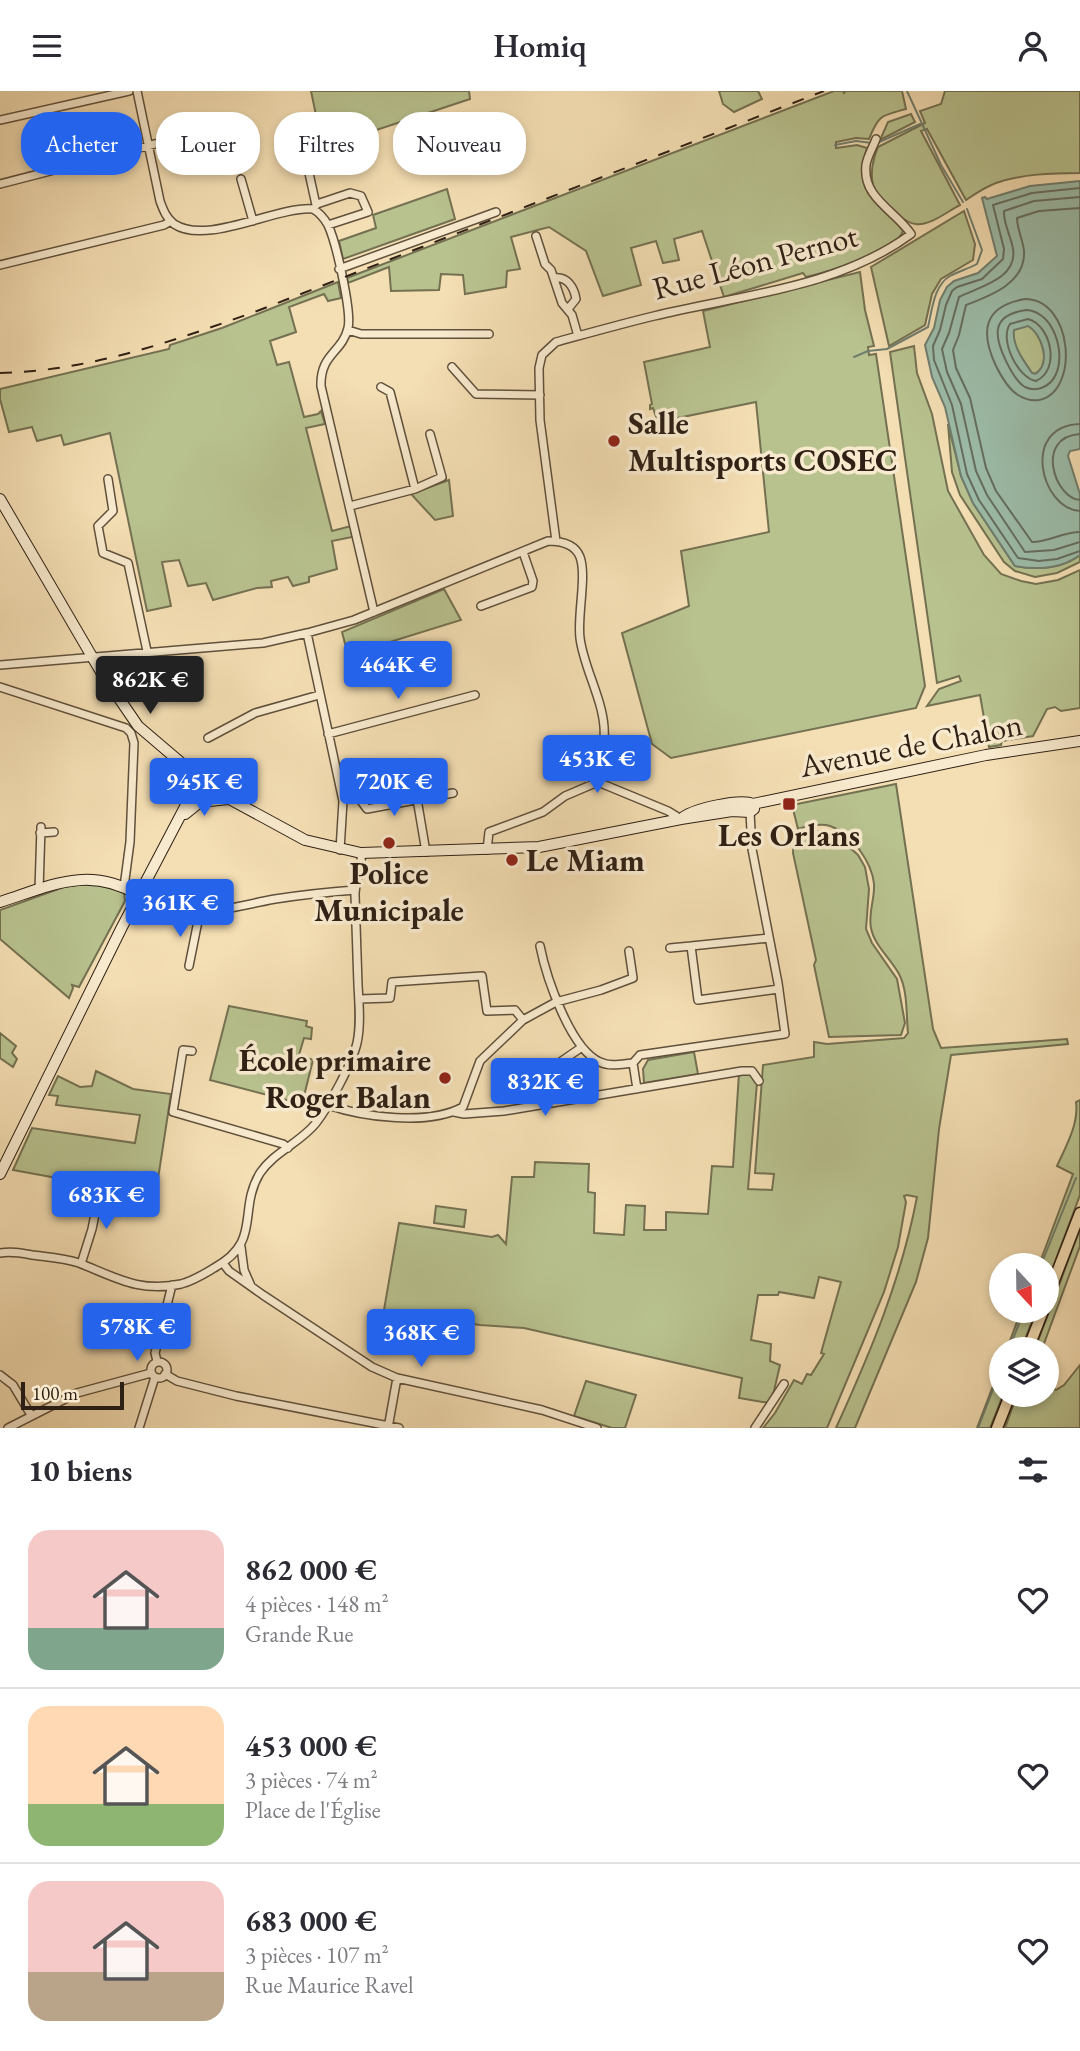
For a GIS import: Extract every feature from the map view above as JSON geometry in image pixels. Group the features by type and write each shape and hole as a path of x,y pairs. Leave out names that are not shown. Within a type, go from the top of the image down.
{"main road":[{"name":"Avenue de Chalon","path":"0,499 117,698 138,726 199,780 228,799 305,840 340,850 361,853 539,847 749,807 986,755 1080,741"},
{"path":"0,1174 138,895 199,780"},
{"path":"176,825 187,811 200,802 228,799"},
{"path":"0,902 63,882 87,878 111,882 138,895"},
{"path":"1059,1267 1080,1213"},
{"path":"997,1428 1005,1407"}],"street":[{"path":"0,120 129,91"},
{"path":"137,91 160,201 171,221 188,230 208,230 315,206 350,193 361,196 368,212 328,225"},
{"name":"Rue Léon Pernot","path":"559,542 544,454 539,368 542,355 556,342 655,315 832,274 873,257 902,241 911,234 897,217 882,205 868,185 866,165 875,142"},
{"path":"0,184 156,144"},
{"path":"309,175 315,206 328,225 346,296 349,320 348,330 324,363 321,386 374,612"},
{"path":"241,179 253,221"},
{"path":"339,269 496,212"},
{"path":"0,265 164,225 171,221"},
{"path":"536,236 545,264 551,270 562,303 568,309 579,336"},
{"path":"554,278 565,279 573,288 576,299 568,309"},
{"path":"348,330 361,334 489,334"},
{"path":"452,367 476,394 540,395"},
{"path":"381,387 390,392 415,489"},
{"path":"350,506 415,489 442,477 430,434"},
{"path":"108,479 113,511 97,526 103,553 128,563 147,651"},
{"path":"0,665 263,643 354,620 548,541 559,542 573,548 580,557 580,637 603,727 602,747 588,773 593,779 681,819"},
{"path":"481,606 532,587 533,580 523,552"},
{"path":"307,633 343,801 340,850"},
{"path":"0,687 126,728 131,733 134,743 130,842 124,887"},
{"path":"208,738 255,713 319,695"},
{"path":"328,734 475,695"},
{"path":"487,850 489,832 543,812 565,796 600,781"},
{"path":"341,790 353,790 367,809 453,793"},
{"path":"417,799 426,852"},
{"path":"540,946 546,975 556,1002 582,1047 598,1062 611,1065 632,1063 640,1055 786,1034 752,849 749,807"},
{"path":"39,890 41,830 54,832"},
{"path":"0,1253 55,1258 81,1264 126,1283 172,1285 188,1282 223,1263 238,1251 245,1239 251,1196 260,1173 316,1123 328,1105 357,1044 359,999 355,890 362,866 361,853"},
{"path":"132,907 157,914 197,914 296,896 355,890"},
{"path":"189,966 197,914"},
{"path":"670,948 769,938"},
{"path":"691,946 698,1000 779,989"},
{"path":"328,1105 347,1112 396,1117 454,1112 463,1107 480,1061 523,1020 556,1002 601,991 633,978 629,951"},
{"path":"359,999 390,998 391,982 482,976 487,1011 515,1010 523,1020"},
{"path":"541,1076 582,1047"},
{"path":"192,1051 183,1050 173,1112 283,1144 288,1148"},
{"path":"632,1063 637,1089"},
{"path":"454,1112 464,1114 505,1111 742,1071 752,1071 759,1081"},
{"path":"81,1264 100,1190"},
{"path":"241,1245 244,1270 252,1286"},
{"path":"223,1263 236,1276 365,1363 397,1378 542,1410 597,1428"},
{"path":"157,1361 155,1353 172,1285"},
{"path":"157,1361 166,1365 165,1374"},
{"path":"139,1428 153,1375 151,1366 157,1361"},
{"path":"8,1428 77,1393 153,1375 162,1377 165,1374"},
{"path":"165,1374 177,1381 258,1401 399,1428"},
{"path":"0,1375 13,1385 31,1415"},
{"path":"389,1426 397,1378"},
{"path":"755,1428 784,1384"}],"green space":[{"path":"311,91 469,91 470,99 431,112 393,112 393,125 379,129 379,112 315,112"},
{"path":"719,91 758,91 762,99 734,112 723,104"},
{"path":"834,91 902,91 906,109 882,117 869,139 856,138 836,142 836,148 857,145 867,148 863,165 866,188 903,231 898,239 888,246 860,260 806,277 803,273 724,297 702,231 674,239 679,260 663,263 656,241 631,248 641,285 603,296 586,251 549,227 511,237 520,269 507,271 506,287 465,294 463,275 441,274 439,290 391,291 389,267 348,283 347,278"},
{"path":"945,91 1080,91 1080,173 1006,180 966,200 927,129 921,131 960,205 927,223 916,224 904,219 891,209 875,190 872,176 875,156 878,147 925,123 920,111 941,104"},
{"path":"911,114 915,122 880,140 888,122"},
{"path":"447,189 455,219 343,259 339,241 376,228 373,215"},
{"path":"964,211 975,244 973,260 941,279 932,294 925,325 889,346 871,267"},
{"path":"860,272 865,310 874,346 868,347 869,355 876,354 925,686 916,708 671,758 652,744 622,633 689,606 681,551 769,532 756,402 658,422 653,408 650,409 652,404 644,362 710,347 703,311"},
{"path":"338,282 341,298 328,301 324,294 289,307 296,332 270,341 277,365 289,362 304,417 321,411 325,424 306,428 332,531 351,526 352,537 332,541 337,569 309,577 309,582 293,586 288,577 271,581 272,587 257,588 213,600 206,583 188,586 179,560 162,562 171,606 147,611 110,433 64,445 61,435 37,441 32,427 9,432 0,389 169,349 170,345 222,328"},
{"path":"1028,325 1041,342 1044,356 1040,369 1035,374 1022,358 1013,336 1013,330"},
{"path":"914,346 917,373 932,414 948,491 984,555 1001,574 1036,584 1058,580 1080,570 1080,708 1061,711 1055,707 1047,709 1033,736 1002,741 1001,745 989,747 980,695 927,706 939,689 961,681 959,676 937,683 890,352"},
{"path":"948,424 961,476 973,503 1015,566 1049,567 1073,560 1080,555 1080,562 1057,573 1035,577 1015,571 1004,562 960,495 952,472"},
{"path":"449,480 453,516 435,520 411,494"},
{"path":"444,589 461,620 348,655 342,632"},
{"path":"896,784 933,1029 941,1048 1067,1039 1068,1044 951,1055 939,1129 928,1238 916,1282 855,1428 836,1428 884,1315 903,1257 917,1197 904,1196 906,1202 898,1247 884,1292 827,1428 763,1428 794,1380 802,1384 824,1354 821,1353 841,1282 819,1277 814,1298 779,1292 778,1295 758,1295 751,1340 771,1344 770,1361 780,1365 769,1403 739,1398 742,1378 524,1328 480,1325 384,1310 399,1223 492,1237 498,1235 506,1244 512,1177 534,1177 535,1162 589,1164 588,1192 595,1193 594,1233 624,1235 626,1205 645,1206 644,1230 666,1230 666,1212 708,1214 712,1166 733,1167 739,1073 750,1073 757,1083 748,1189 772,1190 774,1174 755,1173 763,1065 814,1057 814,1042 827,1044 904,1038 908,1033 902,981 871,928 874,884 865,858 846,835 830,826 818,825 798,829 792,805"},
{"path":"811,831 828,832 839,838 858,855 865,867 869,889 866,929 872,943 897,979 905,1023 901,1035 829,1037 793,853 798,838"},
{"path":"91,883 124,892 125,901 79,987 72,985 69,998 0,939 0,910 64,887"},
{"path":"229,1006 307,1021 306,1026 312,1028 311,1039 304,1038 299,1055 313,1060 302,1104 210,1080"},
{"path":"0,1033 16,1046 12,1053 17,1059 13,1067 0,1058"},
{"path":"694,1052 698,1074 644,1083 643,1069 648,1060"},
{"path":"96,1071 133,1089 171,1094 156,1192 139,1193 13,1170 32,1128 135,1143 140,1115 56,1105 58,1096 49,1095 58,1076 80,1087 92,1086"},
{"path":"1080,1100 1080,1195 1058,1253 1043,1253 1073,1174 1057,1166 1074,1127 1076,1102"},
{"path":"436,1206 466,1210 464,1227 434,1223"},
{"path":"1080,1229 1080,1246 1059,1303 1059,1285"},
{"path":"1017,1323 1031,1323 1026,1337 1011,1337"},
{"path":"1045,1323 1052,1323 1046,1337 1040,1337"},
{"path":"1080,1365 1080,1428 1005,1428 1013,1407 1059,1407 1059,1388"},
{"path":"586,1381 636,1395 625,1428 612,1428 574,1416"},
{"path":"989,1396 989,1407 998,1407 990,1428 977,1428"}],"water":[{"path":"1080,181 1080,449 1070,451 1068,456 1080,494 1080,555 1057,566 1040,568 1015,566 973,503 961,476 945,407 932,377 925,345 934,328 940,300 947,287 954,281 978,273 997,256 982,198 987,199 1030,186","holes":["1028,326 1041,342 1044,357 1035,374 1022,358 1014,336 1014,330"]}],"waterway":[{"path":"907,91 941,165 963,202"},
{"path":"877,143 920,124"},
{"path":"835,145 856,141 872,143"},
{"path":"854,357 868,351 887,349 928,327 940,285 950,276 977,264 982,250 967,209"},
{"path":"1046,1253 1076,1178"},
{"path":"1014,1337 1019,1323"},
{"path":"978,1428 989,1400"}],"railway":[{"path":"0,373 66,367 131,353 194,333 824,91"}],"place":[{"name":"Salle Multisports COSEC","path":"614,441"},
{"name":"Les Orlans","path":"789,804"},
{"name":"Police Municipale","path":"389,843"},
{"name":"Le Miam","path":"512,860"},
{"name":"École primaire Roger Balan","path":"445,1078"}]}
